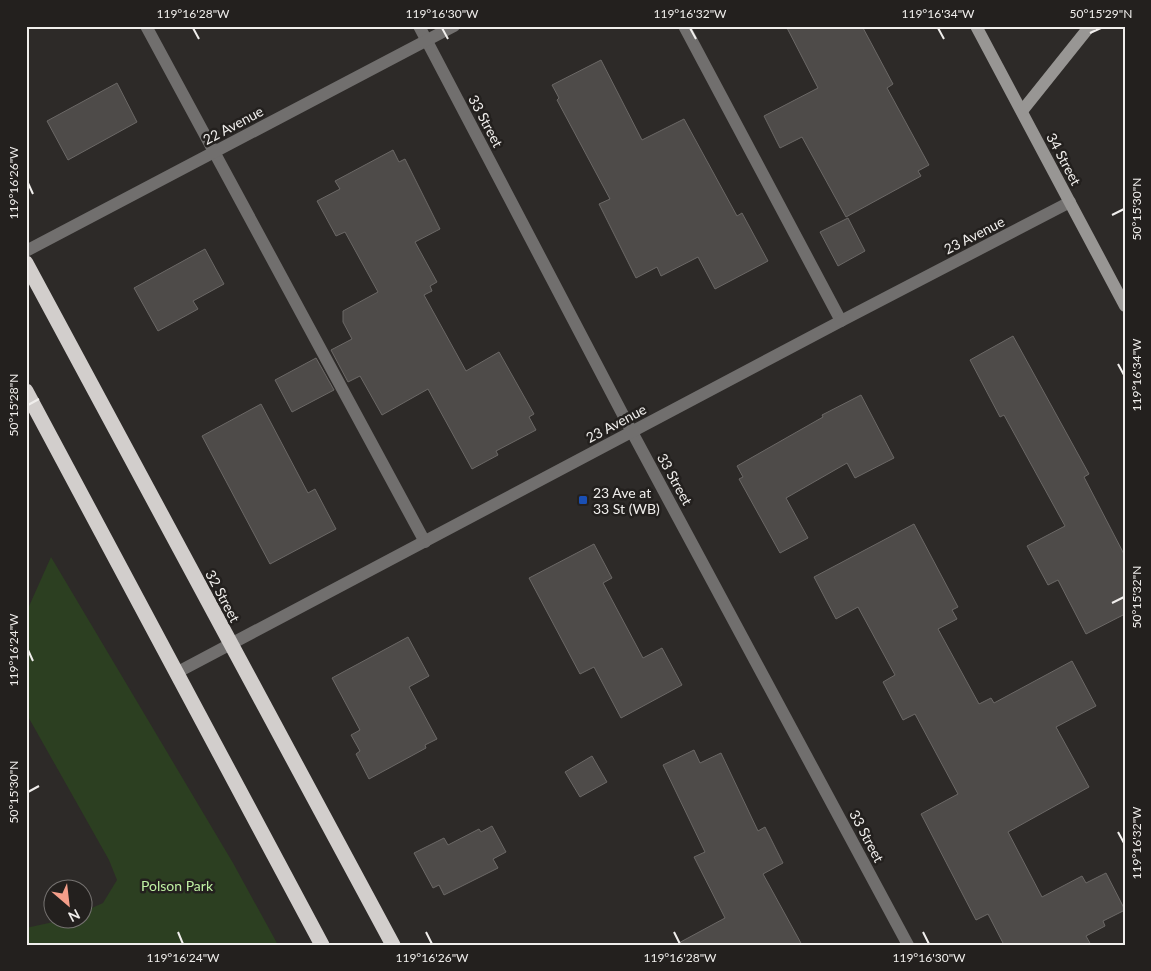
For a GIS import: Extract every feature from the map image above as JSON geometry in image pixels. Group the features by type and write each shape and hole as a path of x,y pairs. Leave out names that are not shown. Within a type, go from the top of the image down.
{"highway":[{"name":"32 Street","path":"26,263 392,945"},
{"path":"26,391 322,945"}],"street":[{"path":"146,26 425,542"},
{"name":"33 Street","path":"418,26 632,432 908,945"},
{"name":"22 Avenue","path":"26,252 454,26"},
{"path":"684,26 841,320"},
{"name":"34 Street","path":"976,26 1125,306"},
{"path":"1022,111 1090,26"},
{"name":"23 Avenue","path":"176,673 841,320 1070,202"}],"green space":[{"name":"Polson Park","path":"51,557 233,863 278,945 26,945 26,928 42,924 42,928 92,928 92,908 103,903 117,880 109,860 26,713 26,613"}],"building":[{"path":"786,26 862,26 893,84 887,88 929,165 918,171 921,176 846,217 802,137 780,148 764,116 818,88"},
{"path":"601,60 642,140 684,119 737,216 742,213 768,261 715,289 698,257 661,276 657,267 636,278 599,204 610,199 557,100 559,98 552,85"},
{"path":"117,83 137,122 68,160 47,121"},
{"path":"393,150 399,162 405,159 440,229 415,242 437,282 430,286 432,291 424,295 466,371 499,352 534,414 529,417 536,430 496,451 498,455 472,469 428,389 382,415 360,376 348,382 331,350 352,339 343,322 343,311 378,292 345,232 336,236 317,201 340,189 335,181"},
{"path":"848,218 865,251 838,266 820,232"},
{"path":"205,249 224,284 193,301 198,309 158,331 134,288"},
{"path":"1013,336 1089,474 1084,477 1125,556 1125,614 1086,634 1058,580 1048,585 1027,546 1065,526 1004,415 1000,417 970,360"},
{"path":"316,358 334,390 292,412 275,380"},
{"path":"861,395 894,458 855,478 847,463 786,498 808,538 780,553 739,479 743,477 737,466 823,417 822,415"},
{"path":"261,404 308,493 315,489 336,529 270,564 202,436"},
{"path":"914,524 958,607 952,610 957,619 938,629 979,704 991,698 994,703 1072,661 1096,706 1056,727 1089,787 1008,832 1042,897 1082,876 1086,883 1106,873 1125,910 1103,921 1105,926 1086,936 1091,945 1004,945 988,914 976,920 921,814 958,794 915,714 903,720 883,682 895,675 858,607 836,619 814,577"},
{"path":"594,544 612,578 603,583 643,658 662,648 682,685 621,718 594,667 580,674 529,578"},
{"path":"408,637 429,676 409,687 437,739 425,745 426,748 369,779 356,754 360,751 351,735 360,730 332,678"},
{"path":"694,750 700,763 721,753 758,831 765,827 783,863 763,874 802,945 675,945 725,918 694,857 705,852 663,765"},
{"path":"592,756 607,782 580,797 565,772"},
{"path":"492,826 506,852 493,859 498,868 444,895 439,885 433,888 414,853 444,838 448,845 479,829 481,832"}],"place":[{"name":"23 Ave at 33 St (WB)","path":"583,500"}]}
